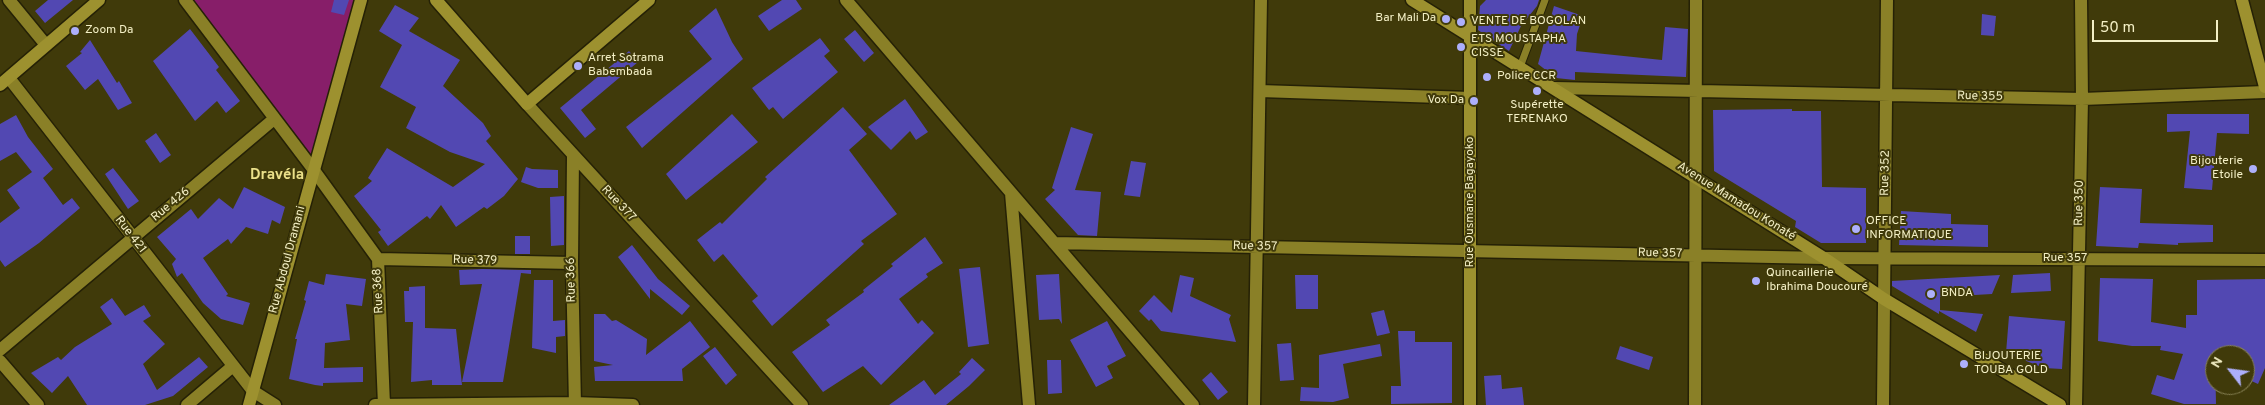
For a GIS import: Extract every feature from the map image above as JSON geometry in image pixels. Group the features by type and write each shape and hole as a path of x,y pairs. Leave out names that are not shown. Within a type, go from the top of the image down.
{"main road":[{"path":"4,82 99,0"},
{"name":"Rue Abdoul Dramani","path":"249,405 361,0"},
{"name":"Rue 377","path":"436,0 526,104"},
{"path":"526,104 649,0"},
{"name":"Avenue Mamadou Konaté","path":"1412,0 1696,176 1884,299 2060,405"},
{"name":"Rue Ousmane Bagayoko","path":"1470,0 1470,405"},
{"path":"2242,0 2265,87"}],"street":[{"path":"9,0 46,45"},
{"path":"185,0 313,168"},
{"path":"846,0 1193,405"},
{"path":"1254,405 1261,0"},
{"path":"1695,405 1696,0"},
{"name":"Rue 352","path":"1883,405 1887,0"},
{"name":"Rue 350","path":"2076,405 2082,98 2081,0"},
{"name":"Rue 421","path":"4,82 132,238 253,391 274,405"},
{"name":"Rue 355","path":"1555,88 2082,98 2265,92"},
{"path":"1260,91 1470,98"},
{"name":"Rue 377","path":"526,104 802,405"},
{"name":"Rue 426","path":"0,350 274,118"},
{"name":"Rue 366","path":"573,156 572,262 575,404"},
{"name":"Rue 368","path":"313,168 378,259 384,405"},
{"path":"1011,193 1029,405"},
{"name":"Rue 357","path":"1054,243 1824,258 2265,260"},
{"name":"Rue 379","path":"378,259 572,262"},
{"path":"0,361 38,405"},
{"path":"187,405 233,366"},
{"path":"375,405 633,405"}],"lane":[{"path":"1520,67 1545,0"}],"shaded area":[{"path":"187,0 361,0 313,169"}],"building":[{"path":"48,0 73,0 45,23 35,11"},
{"path":"334,0 349,0 344,15 331,12"},
{"path":"782,0 796,0 802,9 769,31 758,16"},
{"path":"1486,0 1539,0 1537,6 1521,26 1509,51 1478,30 1480,6"},
{"path":"395,5 419,18 409,31 460,60 443,86 483,123 491,136 486,141 518,179 504,196 487,209 484,207 456,227 441,205 430,219 427,216 388,246 378,232 381,230 354,196 372,181 368,178 387,148 453,187 485,164 450,152 406,128 416,107 380,87 402,45 379,31"},
{"path":"1554,6 1583,16 1577,34 1576,51 1662,60 1665,27 1688,29 1686,77 1575,72 1575,80 1556,78 1538,64"},
{"path":"716,8 732,42 743,59 642,148 626,127 712,59 689,31"},
{"path":"1982,14 1996,16 1994,36 1981,35"},
{"path":"190,29 219,67 216,70 240,101 226,113 217,101 195,121 153,61"},
{"path":"855,30 874,53 864,62 844,39"},
{"path":"820,38 830,51 824,56 838,72 783,119 773,107 769,110 752,88"},
{"path":"90,40 132,103 118,110 98,79 85,90 66,66 82,53 80,52"},
{"path":"629,51 638,62 581,110 596,129 585,138 560,108"},
{"path":"905,99 928,132 916,140 910,131 891,150 868,127"},
{"path":"843,107 867,134 849,150 897,214 861,241 864,244 772,326 752,301 758,296 723,254 714,262 697,240 720,222 722,224 767,179 765,177"},
{"path":"1792,109 1792,111 1821,111 1822,187 1866,188 1866,243 1821,243 1795,227 1796,221 1714,171 1713,110"},
{"path":"732,114 758,142 686,200 666,174"},
{"path":"2167,114 2249,114 2249,134 2217,133 2212,190 2184,188 2190,131 2167,132"},
{"path":"16,115 28,137 53,169 43,178 63,205 72,198 80,208 39,243 5,267 0,260 0,223 20,208 7,190 32,172 16,152 0,161 0,124"},
{"path":"1071,127 1093,134 1075,190 1101,192 1097,236 1078,235 1045,199 1055,190 1052,188"},
{"path":"156,133 171,155 160,163 145,141"},
{"path":"1131,161 1146,163 1140,197 1124,195"},
{"path":"526,167 558,170 558,188 538,188 521,182"},
{"path":"113,168 139,201 128,209 105,174"},
{"path":"244,187 285,207 280,224 272,220 268,234 246,227 231,244 228,239 203,258 228,294 226,296 250,303 243,325 221,319 203,303 182,273 177,277 172,264 176,259 157,237 191,209 198,219 219,198 233,209"},
{"path":"2100,187 2142,189 2140,223 2213,225 2213,242 2178,243 2178,245 2139,243 2138,248 2096,246"},
{"path":"564,196 564,245 551,246 550,197"},
{"path":"1901,211 1951,214 1951,224 1988,225 1988,247 1899,245"},
{"path":"515,236 530,236 530,254 515,254"},
{"path":"925,237 943,263 926,274 928,277 899,299 918,324 922,320 934,333 881,385 863,366 823,392 792,352 830,325 826,320 864,292 863,290 893,266 891,264"},
{"path":"632,245 658,279 690,306 682,315 650,289 650,299 618,257"},
{"path":"980,267 989,344 968,347 959,269"},
{"path":"459,270 531,270 531,274 521,273 503,382 462,382 482,284 460,285"},
{"path":"2050,273 2051,291 2011,293 2013,275"},
{"path":"326,274 366,279 362,306 346,304 350,340 325,343 324,368 363,367 363,382 323,383 323,386 289,379 297,339 295,339 306,301 304,300 309,281 324,285"},
{"path":"1059,274 1062,324 1059,319 1039,320 1036,275"},
{"path":"1180,275 1194,278 1190,296 1231,315 1229,319 1236,342 1161,331 1151,319 1149,321 1139,311 1154,295 1172,313"},
{"path":"1295,275 1318,275 1318,309 1296,309"},
{"path":"2000,275 1992,294 1940,297 1940,310 1983,314 1976,332 1939,311 1939,314 1892,286 1892,281"},
{"path":"2100,278 2153,279 2151,322 2186,328 2186,315 2197,315 2197,280 2265,279 2265,368 2258,384 2255,383 2255,345 2205,345 2205,395 2216,395 2216,404 2184,404 2151,394 2157,375 2174,380 2183,354 2160,350 2161,346 2132,346 2098,341"},
{"path":"534,280 553,280 553,321 565,320 565,336 556,337 556,353 532,348"},
{"path":"425,286 425,328 456,329 462,385 432,385 432,380 411,382 413,322 405,322 404,291 409,291 409,287"},
{"path":"112,298 125,316 144,305 151,316 143,321 165,344 143,364 157,390 199,357 208,367 173,396 145,405 87,405 68,376 52,393 31,373 58,357 61,360 75,347 112,324 100,307"},
{"path":"1384,310 1390,333 1377,336 1371,313"},
{"path":"594,314 605,314 612,321 616,320 647,339 646,355 690,321 710,347 682,369 683,381 595,381 594,367 613,365 594,361"},
{"path":"2009,316 2065,321 2062,369 2044,368 2006,353"},
{"path":"1107,321 1126,356 1107,366 1113,378 1096,387 1070,340"},
{"path":"1398,331 1415,331 1415,342 1452,342 1452,403 1391,404 1391,386 1401,386"},
{"path":"1291,343 1294,380 1280,381 1277,344"},
{"path":"1380,344 1382,356 1343,364 1349,398 1333,402 1300,401 1301,387 1319,388 1319,355"},
{"path":"1620,346 1653,357 1649,370 1616,359"},
{"path":"715,347 737,375 726,385 703,356"},
{"path":"972,358 985,370 946,405 889,405 924,380 935,395 961,374 959,372"},
{"path":"1047,360 1061,360 1062,393 1048,394"},
{"path":"1211,372 1228,392 1218,400 1202,380"},
{"path":"1501,375 1502,389 1522,387 1524,405 1486,405 1484,376"}],"place":[{"name":"Bar Mali Da","path":"1446,19"},
{"name":"VENTE DE BOGOLAN","path":"1461,22"},
{"name":"Zoom Da","path":"75,31"},
{"name":"ETS MOUSTAPHA CISSE","path":"1461,47"},
{"name":"Arret Sotrama Babembada","path":"578,66"},
{"name":"Police CCR","path":"1487,77"},
{"name":"Supérette TERENAKO","path":"1537,91"},
{"name":"Vox Da","path":"1474,101"},
{"name":"Bijouterie Etoile","path":"2253,169"},
{"name":"OFFICE INFORMATIQUE","path":"1856,229"},
{"name":"Quincaillerie Ibrahima Doucouré","path":"1756,281"},
{"name":"BNDA","path":"1931,294"},
{"name":"BIJOUTERIE TOUBA GOLD","path":"1964,364"}],"district":[{"name":"Dravéla","path":"277,176"}]}
